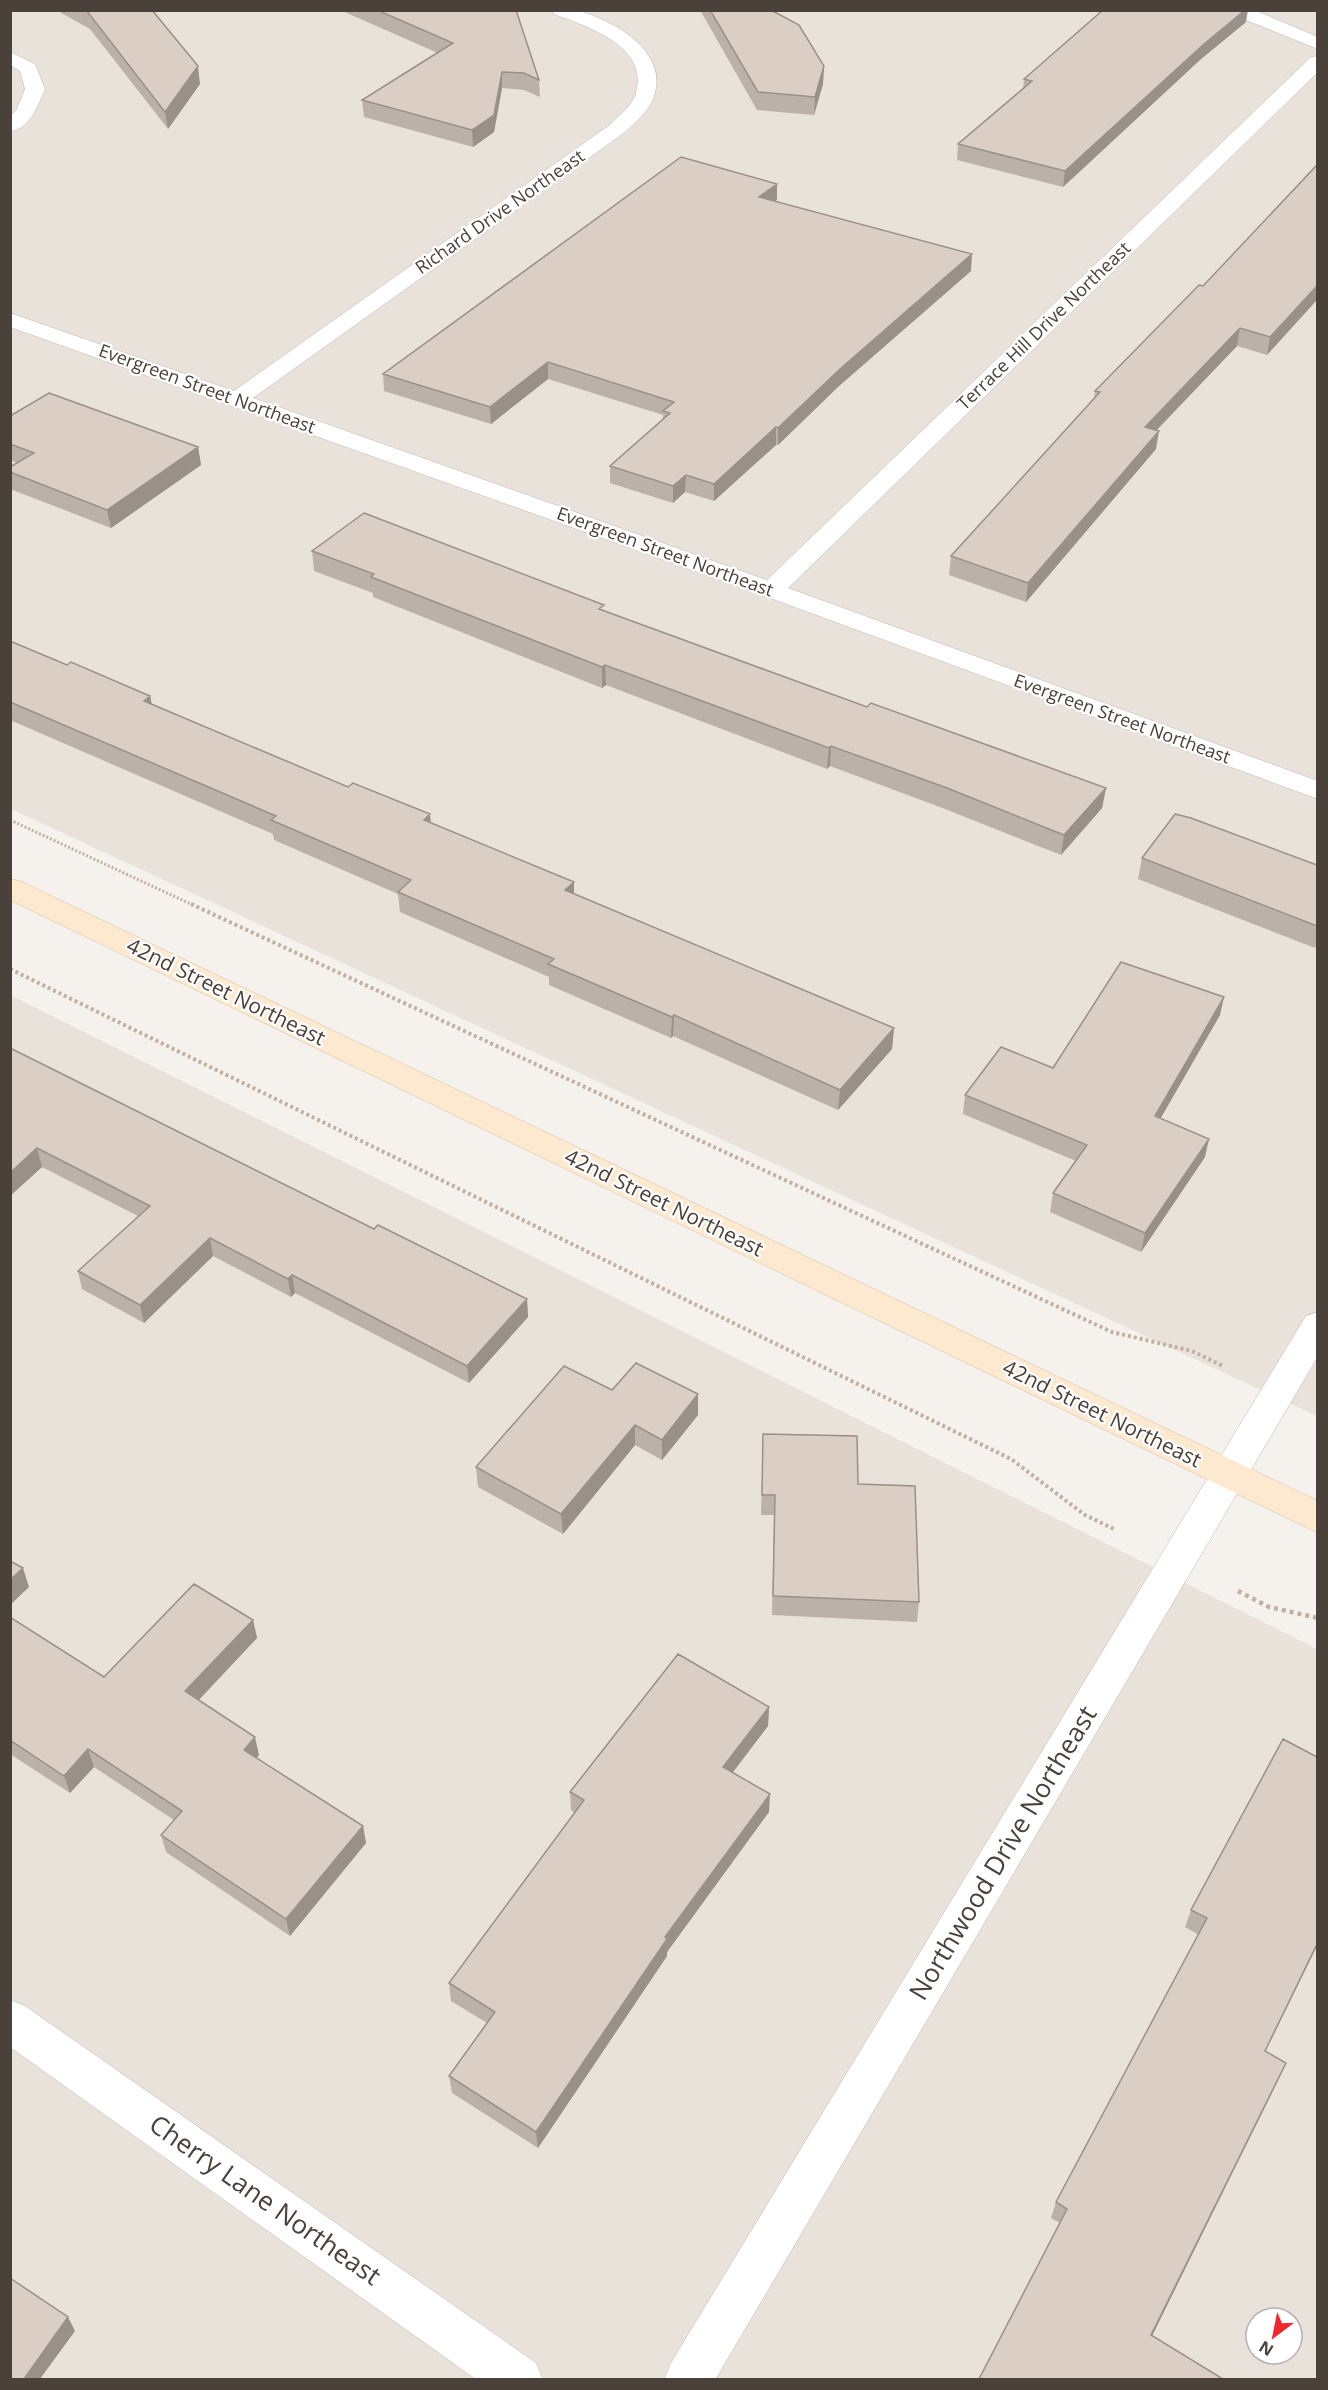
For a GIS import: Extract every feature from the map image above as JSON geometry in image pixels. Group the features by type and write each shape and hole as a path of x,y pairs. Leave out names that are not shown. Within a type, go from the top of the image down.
{"main road":[{"name":"42nd Street Northeast","path":"10,888 1317,1518"}],"street":[{"name":"Richard Drive Northeast","path":"237,399 618,128 645,98 650,76 637,52 613,32 560,10"},
{"path":"1238,10 1317,44"},
{"path":"10,57 28,68 36,89 25,114 10,126"},
{"name":"Terrace Hill Drive Northeast","path":"771,590 1317,61"},
{"name":"Evergreen Street Northeast","path":"10,319 771,590 1317,791"},
{"name":"Northwood Drive Northeast","path":"688,2379 1230,1476 1317,1326"},
{"name":"Cherry Lane Northeast","path":"10,2020 519,2379"}],"path":[{"path":"10,820 1112,1332 1192,1351 1223,1366"},
{"path":"10,969 1011,1459 1084,1515 1114,1529"},
{"path":"1238,1591 1269,1607 1317,1618"}],"shaded area":[{"path":"10,11 1317,11 1317,1416 11,809"},
{"path":"10,995 1317,1649 1317,2379 11,2379"}],"building":[{"path":"85,10 152,10 198,66 165,112 87,11"},
{"path":"377,10 516,10 539,80 524,73 502,72 494,115 472,130 362,100 453,43"},
{"path":"710,10 771,10 799,25 824,66 815,97 758,92"},
{"path":"1103,10 1245,10 1204,44 1065,171 958,144 1032,81 1024,79"},
{"path":"681,157 777,184 759,197 972,254 840,369 714,484 686,475 673,486 610,466 670,413 663,411 674,402 548,362 490,407 383,374"},
{"path":"1317,165 1317,286 1270,337 1240,328 1145,427 1159,431 1028,583 951,556 1100,392 1095,391 1199,285 1203,286"},
{"path":"49,393 198,447 107,510 10,472 10,467 34,453 10,444 10,416"},
{"path":"364,513 604,605 599,609 867,707 871,703 1106,788 1064,835 947,788 831,746 829,748 605,665 602,667 371,577 374,574 312,551"},
{"path":"10,641 67,665 71,662 150,696 144,701 348,787 353,783 430,814 424,820 574,882 565,890 894,1028 840,1090 674,1015 672,1017 548,964 554,959 398,892 411,880 271,820 276,816 10,702"},
{"path":"1175,814 1317,865 1317,926 1142,858"},
{"path":"1121,962 1224,997 1155,1116 1209,1139 1145,1233 1053,1193 1087,1145 965,1095 1001,1047 1053,1068"},
{"path":"10,1048 374,1229 378,1225 527,1299 467,1366 292,1275 288,1279 210,1238 140,1305 78,1271 150,1206 37,1148 10,1173"},
{"path":"636,1363 698,1394 662,1440 635,1425 561,1514 476,1467 564,1366 612,1390"},
{"path":"763,1434 857,1436 858,1484 915,1486 919,1602 773,1596 775,1495 762,1495"},
{"path":"10,1561 23,1568 10,1580"},
{"path":"194,1584 253,1620 185,1691 255,1737 244,1750 363,1826 286,1919 161,1835 182,1811 88,1749 64,1776 10,1740 10,1617 104,1677"},
{"path":"678,1654 769,1707 723,1767 770,1794 665,1937 667,1939 536,2132 449,2076 495,2012 449,1983 584,1800 570,1792"},
{"path":"1283,1739 1317,1757 1317,1944 1265,2051 1286,2063 1151,2335 1223,2379 979,2379 1067,2209 1056,2202 1207,1918 1191,1910"},
{"path":"10,2278 68,2317 24,2379 10,2379"}]}
